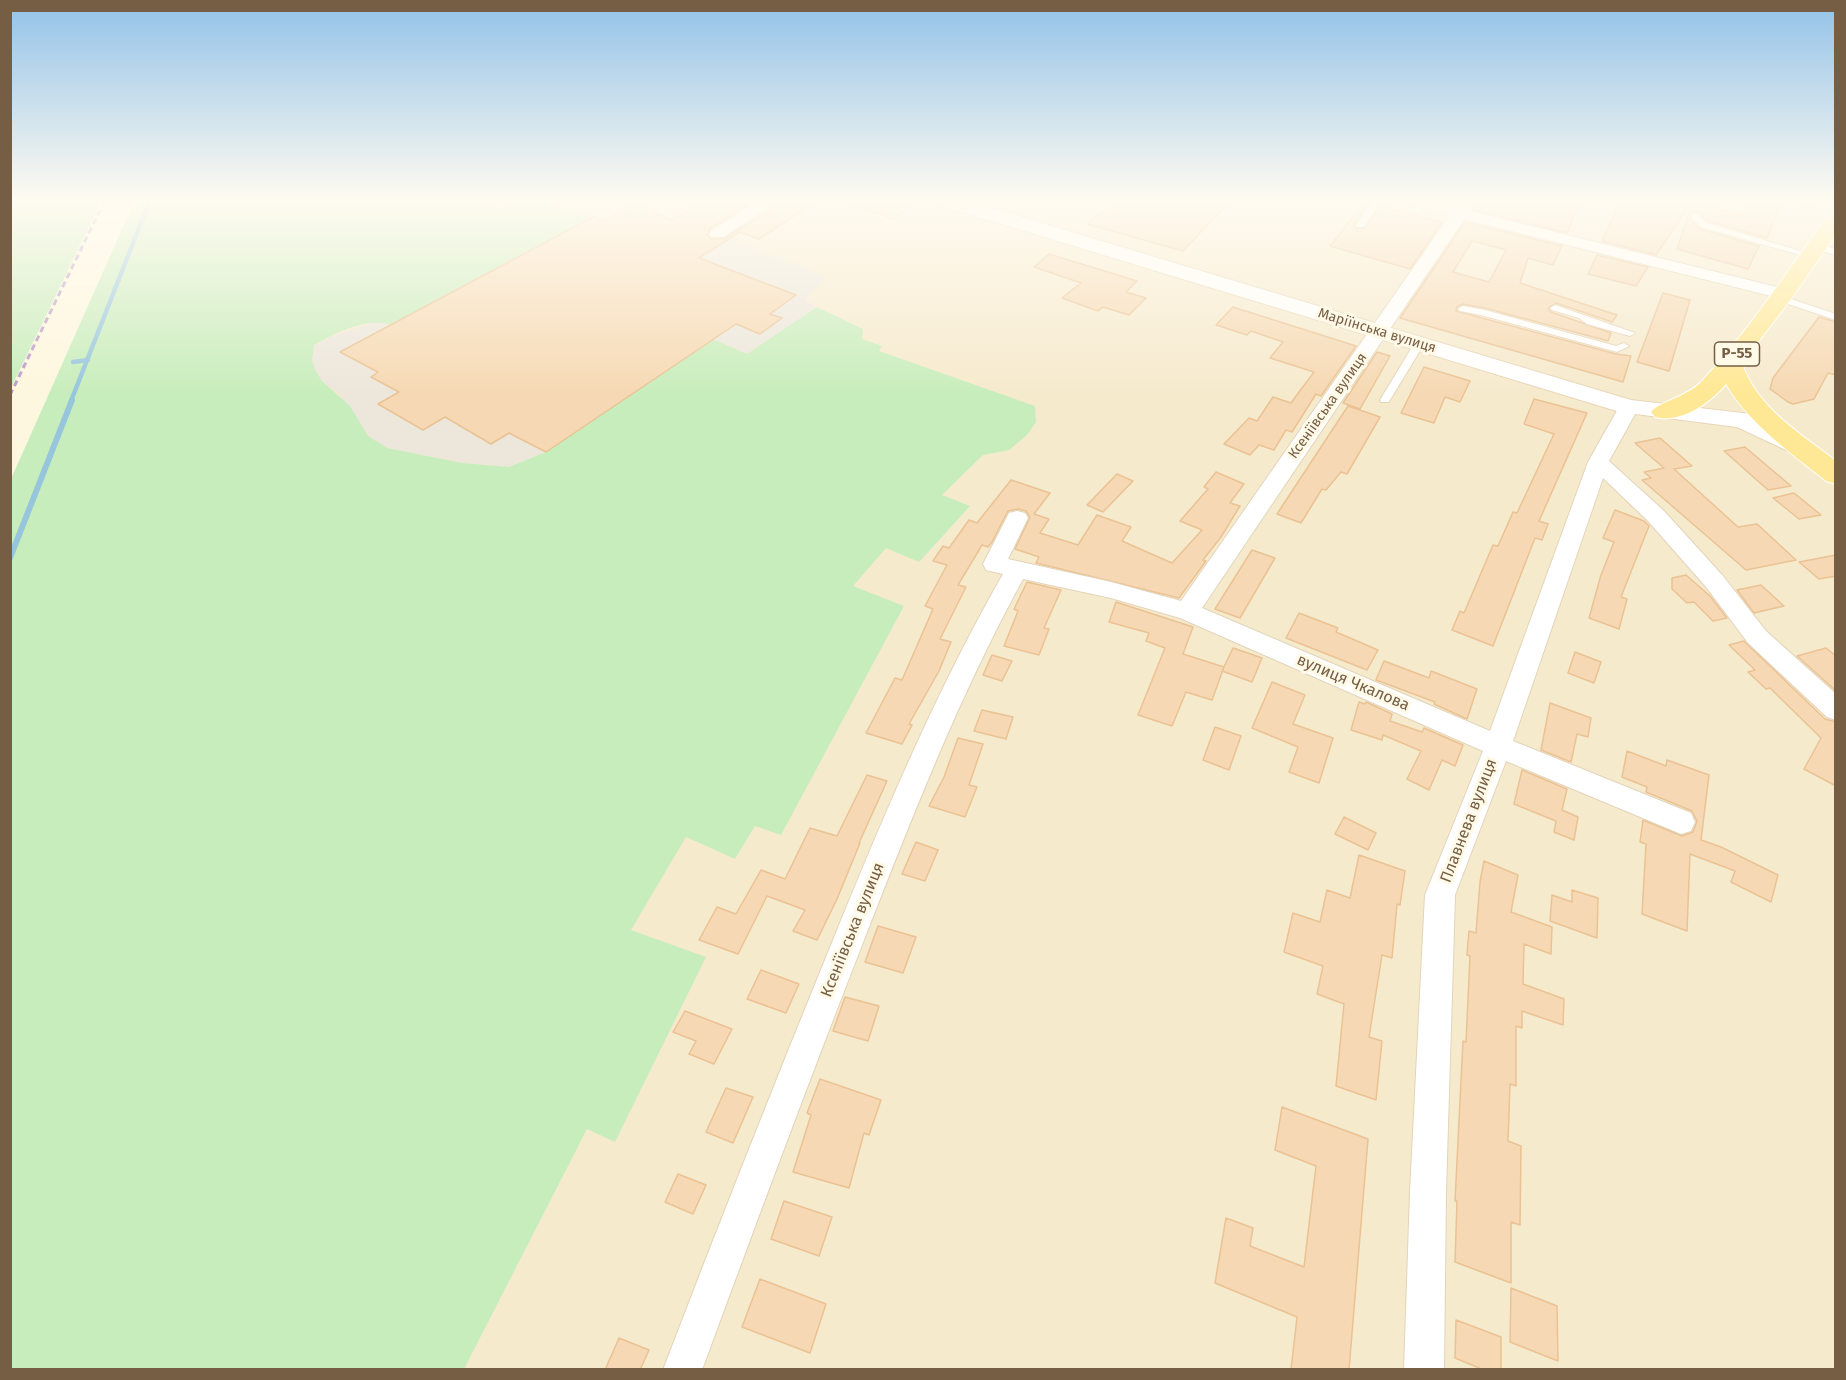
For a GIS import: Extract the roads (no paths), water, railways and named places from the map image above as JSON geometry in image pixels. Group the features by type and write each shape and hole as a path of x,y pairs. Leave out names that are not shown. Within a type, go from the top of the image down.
{"main road":[{"name":"Маріїнська вулиця","path":"1156,264 1629,407 1742,420 1773,433 1810,453"},
{"name":"Р-55","path":"1808,264 1730,363 1735,382 1756,408 1836,475"},
{"path":"1664,412 1697,400 1712,386 1730,363"}],"street":[{"name":"Ксеніївська вулиця","path":"1187,611 1425,264"},
{"path":"1670,264 1781,296"},
{"name":"Плавнева вулиця","path":"1424,1370 1428,1192 1440,895 1498,746 1598,462 1629,407"},
{"path":"1598,462 1656,516 1715,582 1757,637 1836,710"},
{"path":"1017,518 994,564 1017,569"},
{"name":"Ксеніївська вулиця","path":"682,1370 793,1078 887,845 978,638 1017,569"},
{"name":"вулиця Чкалова","path":"1017,569 1111,590 1187,611 1498,746 1681,822"}],"lane":[{"path":"1781,296 1836,316"},
{"path":"1555,308 1630,333"},
{"path":"1463,309 1482,312 1617,349 1624,346"},
{"path":"1385,400 1419,344"}],"waterway":[{"path":"87,360 125,264"},
{"path":"71,401 87,360"},
{"path":"73,362 87,360"},
{"path":"10,558 72,400"}],"railway":[{"path":"10,395 74,264"}]}
